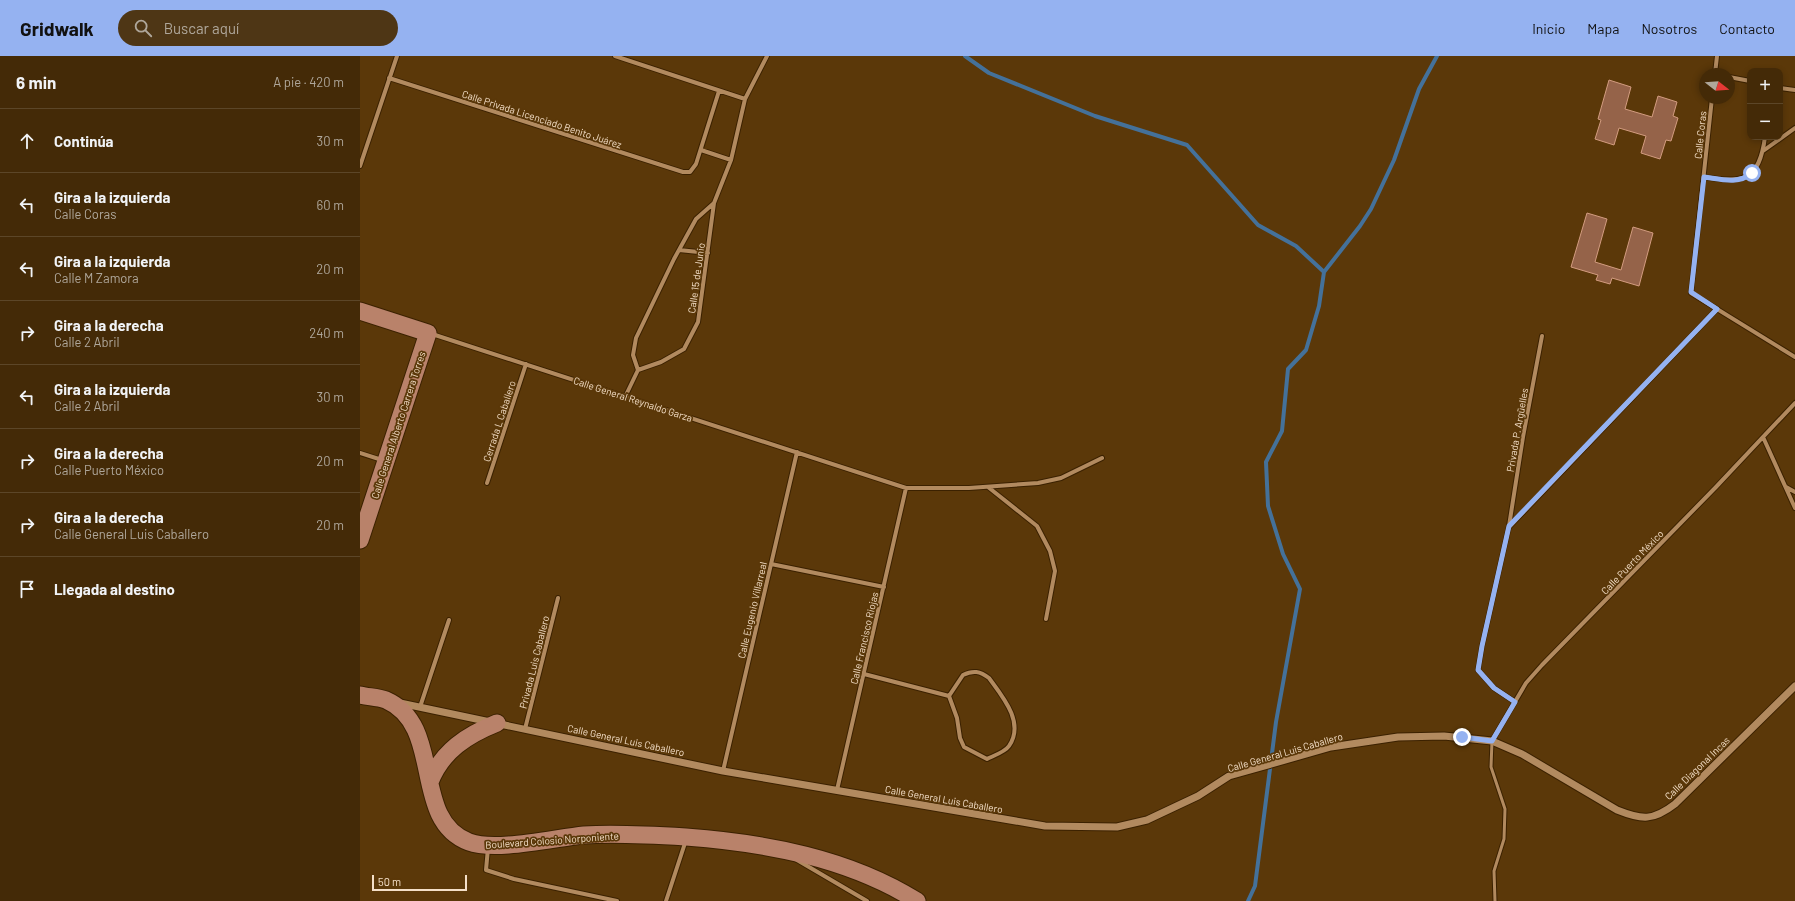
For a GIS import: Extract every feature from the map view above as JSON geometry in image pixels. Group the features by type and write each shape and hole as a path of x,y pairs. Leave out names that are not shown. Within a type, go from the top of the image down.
{"main road":[{"name":"Calle General Reynaldo Garza","path":"360,310 428,332"},
{"name":"Calle General Alberto Carrera Torres","path":"360,540 428,332"},
{"path":"360,695 386,700"},
{"name":"Boulevard Colosio Norponiente","path":"386,700 400,709 411,722 419,736 438,811 448,827 462,839 471,843 488,846 584,835 633,834 720,839 777,849 836,863 893,887 917,901"},
{"path":"430,782 438,764 449,751 481,730 497,723"}],"street":[{"path":"360,166 397,56"},
{"path":"615,56 745,100"},
{"name":"Calle 15 de Junio","path":"714,203 696,219 679,250 636,338 633,355 638,370 661,362 684,349 698,322 714,203 731,160 745,100 767,56"},
{"path":"1716,68 1717,56"},
{"name":"Calle Privada Licenciado Benito Juárez","path":"390,78 683,172 690,172 696,164 701,150"},
{"path":"1735,78 1747,80"},
{"path":"1783,88 1795,90"},
{"path":"719,91 701,150 731,160"},
{"name":"Calle Coras","path":"1711,104 1691,292 1717,309"},
{"path":"1763,151 1795,128"},
{"path":"1704,177 1734,180 1746,178 1754,169 1763,151 1765,140"},
{"path":"679,250 708,253"},
{"path":"1509,526 1717,309 1795,357"},
{"name":"Calle General Reynaldo Garza","path":"428,332 906,488 988,487 1038,483 1061,478 1102,458"},
{"name":"Privada P. Argüelles","path":"1515,702 1494,688 1478,670 1509,526 1523,436 1542,336"},
{"name":"Cerrada L Caballero","path":"487,483 526,364"},
{"path":"625,397 638,370"},
{"name":"Calle Puerto México","path":"1492,741 1526,683 1542,665 1795,403"},
{"path":"1763,437 1795,508"},
{"name":"Calle Eugenio Villarreal","path":"723,771 797,452"},
{"path":"360,453 386,461"},
{"path":"988,487 1037,526 1050,551 1055,571 1046,619"},
{"path":"1785,487 1795,492"},
{"name":"Calle Francisco Riojas","path":"836,790 906,488"},
{"path":"771,564 884,587"},
{"name":"Privada Luis Caballero","path":"525,729 558,598"},
{"path":"420,707 449,620"},
{"path":"976,671 983,673 989,678 1013,713 1015,732 1008,748 987,759 964,748 960,738 957,718 948,696 963,674 976,671"},
{"path":"864,674 948,696"},
{"name":"Calle Diagonal Incas","path":"1492,741 1522,754 1617,810 1637,817 1653,817 1663,813 1675,804 1795,686"},
{"name":"Calle General Luis Caballero","path":"386,700 723,771 1044,826 1117,827 1147,820 1198,796 1229,776 1331,747 1398,737 1444,736 1492,741"},
{"path":"666,901 687,837"},
{"path":"488,846 486,870 514,879 617,901"},
{"path":"777,849 868,901"}],"lane":[{"path":"1492,741 1491,767 1505,809 1504,839 1494,871 1495,901"}],"building":[{"path":"1609,80 1631,87 1625,109 1652,117 1658,96 1677,102 1673,116 1678,118 1671,141 1666,140 1660,159 1641,153 1646,136 1619,128 1614,145 1595,139 1601,120 1598,119"},
{"path":"1587,213 1607,219 1595,262 1621,270 1633,227 1653,233 1639,286 1612,278 1610,284 1596,280 1598,275 1571,267"}],"waterway":[{"path":"965,56 989,73 1095,116 1187,145 1258,225 1296,246 1324,272 1319,306 1306,350 1288,369 1282,431 1266,462 1268,506 1283,554 1300,589 1276,722 1255,886 1248,901"},
{"path":"1324,272 1360,226 1371,209 1394,160 1419,89 1437,56"}],"route":[{"path":"1462,737 1492,741 1515,702 1494,688 1478,670 1509,526 1717,309 1691,292 1704,177 1734,180 1746,178 1752,173"}]}
